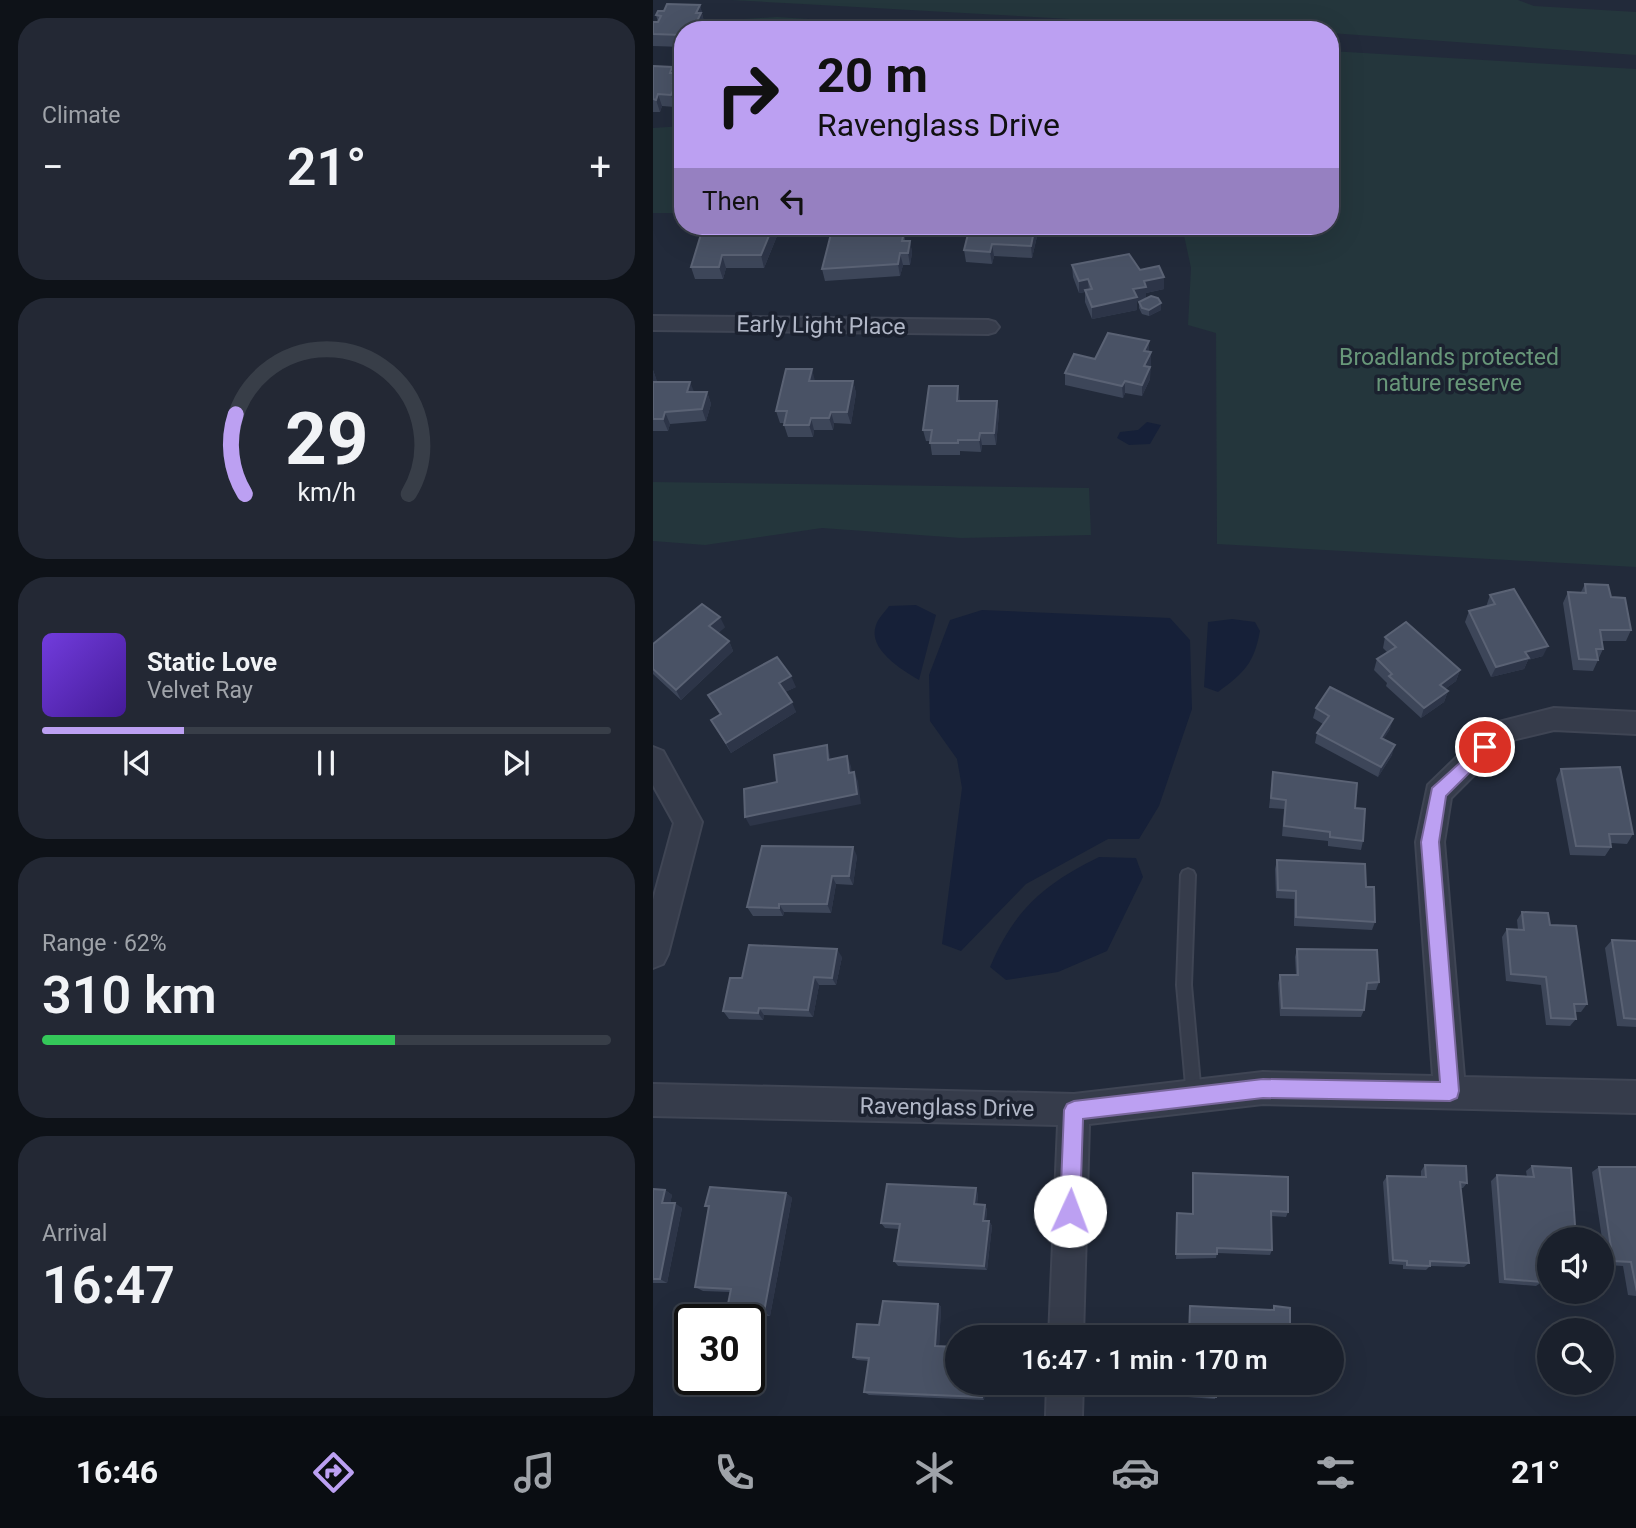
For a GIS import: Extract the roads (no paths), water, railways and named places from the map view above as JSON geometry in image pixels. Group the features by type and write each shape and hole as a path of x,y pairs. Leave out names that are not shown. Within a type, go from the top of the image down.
{"street":[{"name":"Early Light Place","path":"653,323 988,327"},
{"path":"1450,1091 1430,842 1438,793 1500,732 1554,719 1636,723"},
{"path":"653,759 688,822 653,954"},
{"name":"Ravenglass Drive","path":"653,1100 1074,1110 1263,1088 1636,1097"},
{"path":"1066,1325 1074,1110"},
{"path":"1064,1416 1065,1395"}],"lane":[{"path":"1188,875 1184,985 1194,1096"}],"water":[{"path":"1147,422 1161,425 1150,444 1129,445 1117,438 1120,432 1138,430"},
{"path":"916,605 936,615 919,680 888,658 881,650 875,634 877,622 889,606"},
{"path":"982,610 1170,618 1190,640 1192,709 1159,806 1139,839 1108,839 1026,884 961,951 942,944 962,788 957,759 930,721 929,675 950,620"},
{"path":"1232,619 1255,622 1260,631 1255,651 1247,666 1218,692 1204,687 1208,622"},
{"path":"1099,857 1136,858 1143,877 1107,951 1058,972 1006,980 990,967 1009,930 1033,901 1062,878"}],"park label":[{"name":"Broadlands protected nature reserve","path":"1449,370"}]}
